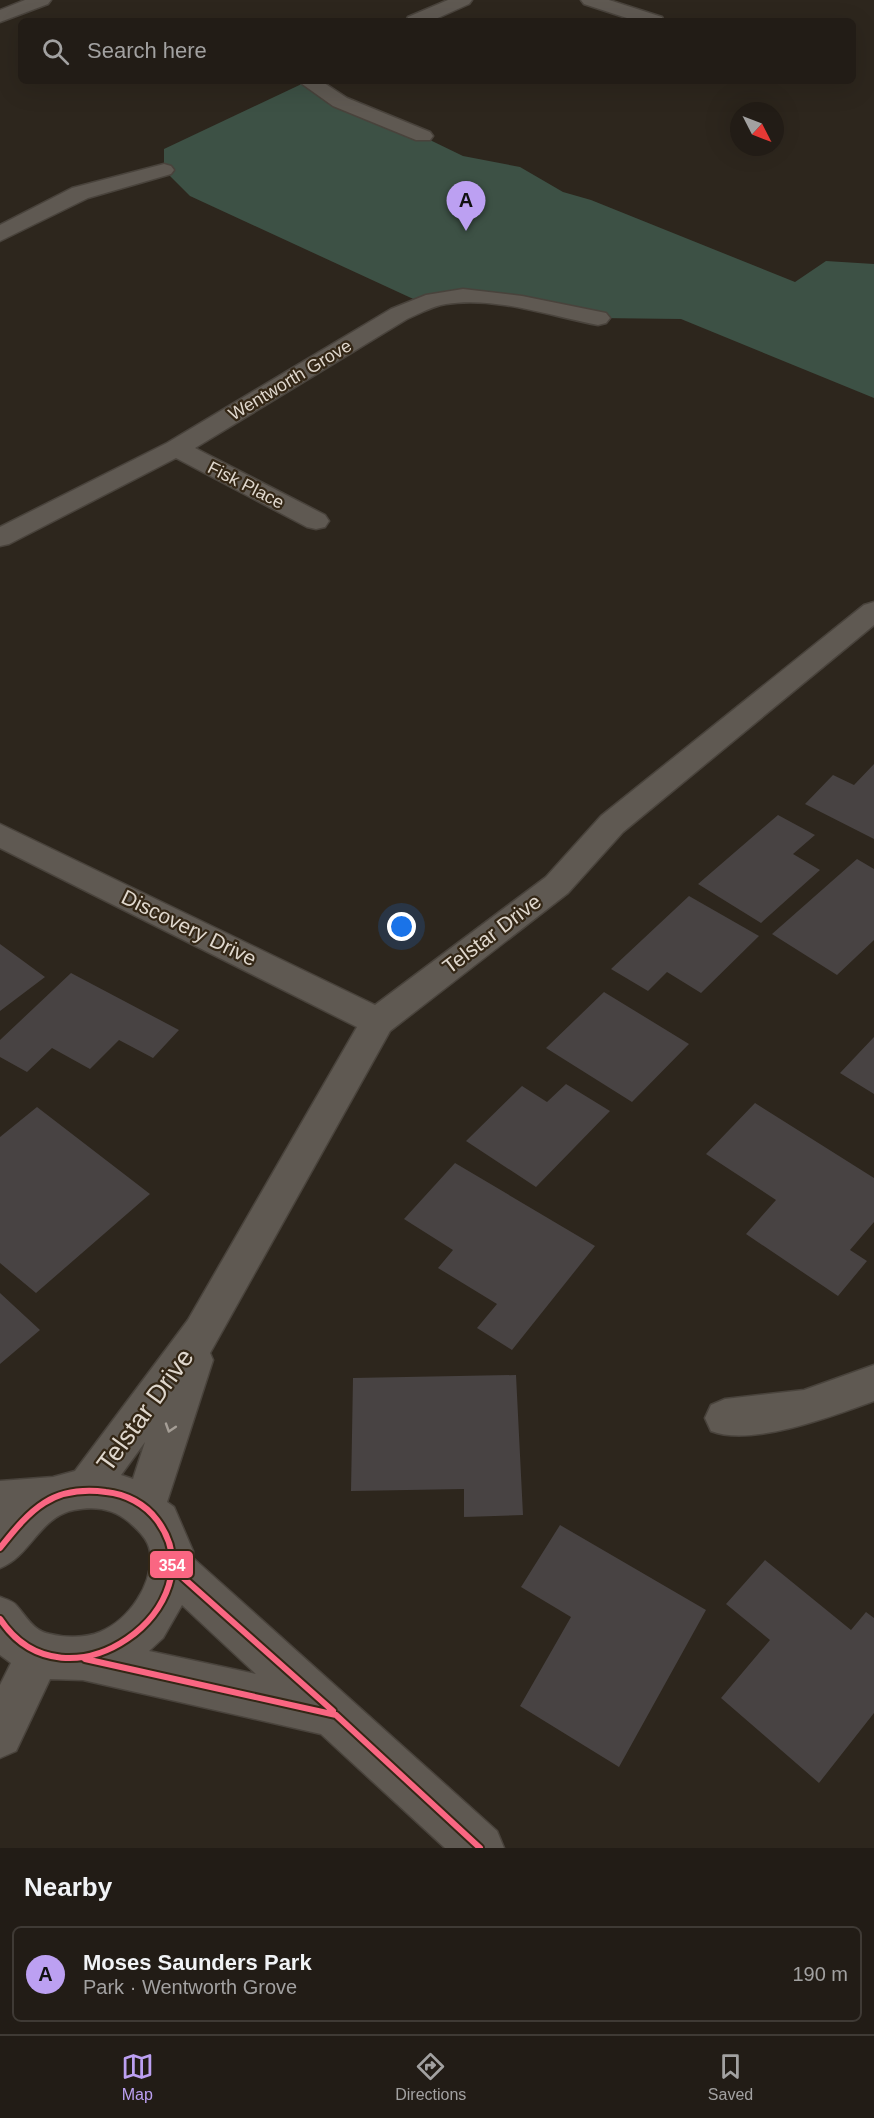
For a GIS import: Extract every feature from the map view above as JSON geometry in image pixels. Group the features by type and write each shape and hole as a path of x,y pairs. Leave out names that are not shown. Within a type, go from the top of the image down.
{"street":[{"path":"0,16 42,0"},
{"path":"422,18 464,0"},
{"path":"590,0 646,18"},
{"path":"313,84 340,102 423,136"},
{"path":"0,234 80,193 164,170"},
{"name":"Wentworth Grove","path":"0,538 176,448 399,314 422,303 447,297 473,297 598,318"},
{"name":"Fisk Place","path":"176,448 316,521"},
{"name":"Telstar Drive","path":"71,1492 202,1332 378,1022 556,885 612,824 874,611"},
{"name":"Discovery Drive","path":"0,835 378,1022"},
{"name":"Telstar Drive","path":"145,1505 202,1332"},
{"path":"725,1418 804,1408 874,1383"},
{"path":"0,1501 108,1488 128,1494 145,1505 160,1522 169,1543 171,1567 166,1591 154,1615 135,1636 112,1650 85,1659"},
{"path":"0,1548 10,1530 30,1509 71,1492"},
{"path":"171,1567 480,1848"},
{"path":"1,1624 20,1643 38,1654 61,1659 85,1659 336,1715"},
{"path":"0,1736 38,1654"}],"green space":[{"path":"302,84 314,84 463,156 520,167 563,192 591,200 795,282 826,261 874,264 874,398 681,319 598,318 473,297 422,303 190,196 164,170 164,149"}],"building":[{"path":"874,764 874,839 805,804 833,775 854,785"},
{"path":"778,815 815,835 793,854 820,870 761,923 698,884"},
{"path":"857,859 874,869 874,940 837,975 772,934"},
{"path":"689,896 759,936 701,993 667,972 648,991 611,969"},
{"path":"0,944 45,977 0,1011"},
{"path":"71,973 179,1030 153,1058 119,1040 90,1069 52,1048 27,1072 0,1057 0,1040"},
{"path":"604,992 689,1044 632,1102 546,1048"},
{"path":"874,1037 874,1094 840,1073"},
{"path":"566,1084 610,1111 536,1187 466,1141 522,1086 547,1102"},
{"path":"755,1103 874,1178 874,1222 850,1250 867,1261 838,1296 746,1234 776,1200 706,1154"},
{"path":"37,1107 150,1194 36,1293 0,1263 0,1137"},
{"path":"455,1163 595,1246 512,1350 477,1328 497,1304 438,1268 453,1250 404,1219"},
{"path":"0,1293 40,1330 0,1364"},
{"path":"516,1375 523,1515 464,1517 464,1489 351,1491 353,1378"},
{"path":"560,1525 706,1610 619,1767 520,1706 571,1617 521,1587"},
{"path":"765,1560 851,1630 866,1612 874,1618 874,1713 819,1783 721,1698 770,1640 726,1604"}],"transit line":[{"name":"354","path":"0,1548 32,1510 51,1499 72,1492 93,1490 115,1493 134,1500 151,1512 164,1529 171,1551 172,1570 167,1589 158,1607 146,1623 130,1637 95,1656 64,1659 42,1655 14,1637 0,1619"},
{"name":"354","path":"171,1567 333,1711"},
{"name":"354","path":"85,1659 336,1715 480,1848"}],"place":[{"name":"Moses Saunders Park","path":"466,231"}]}
